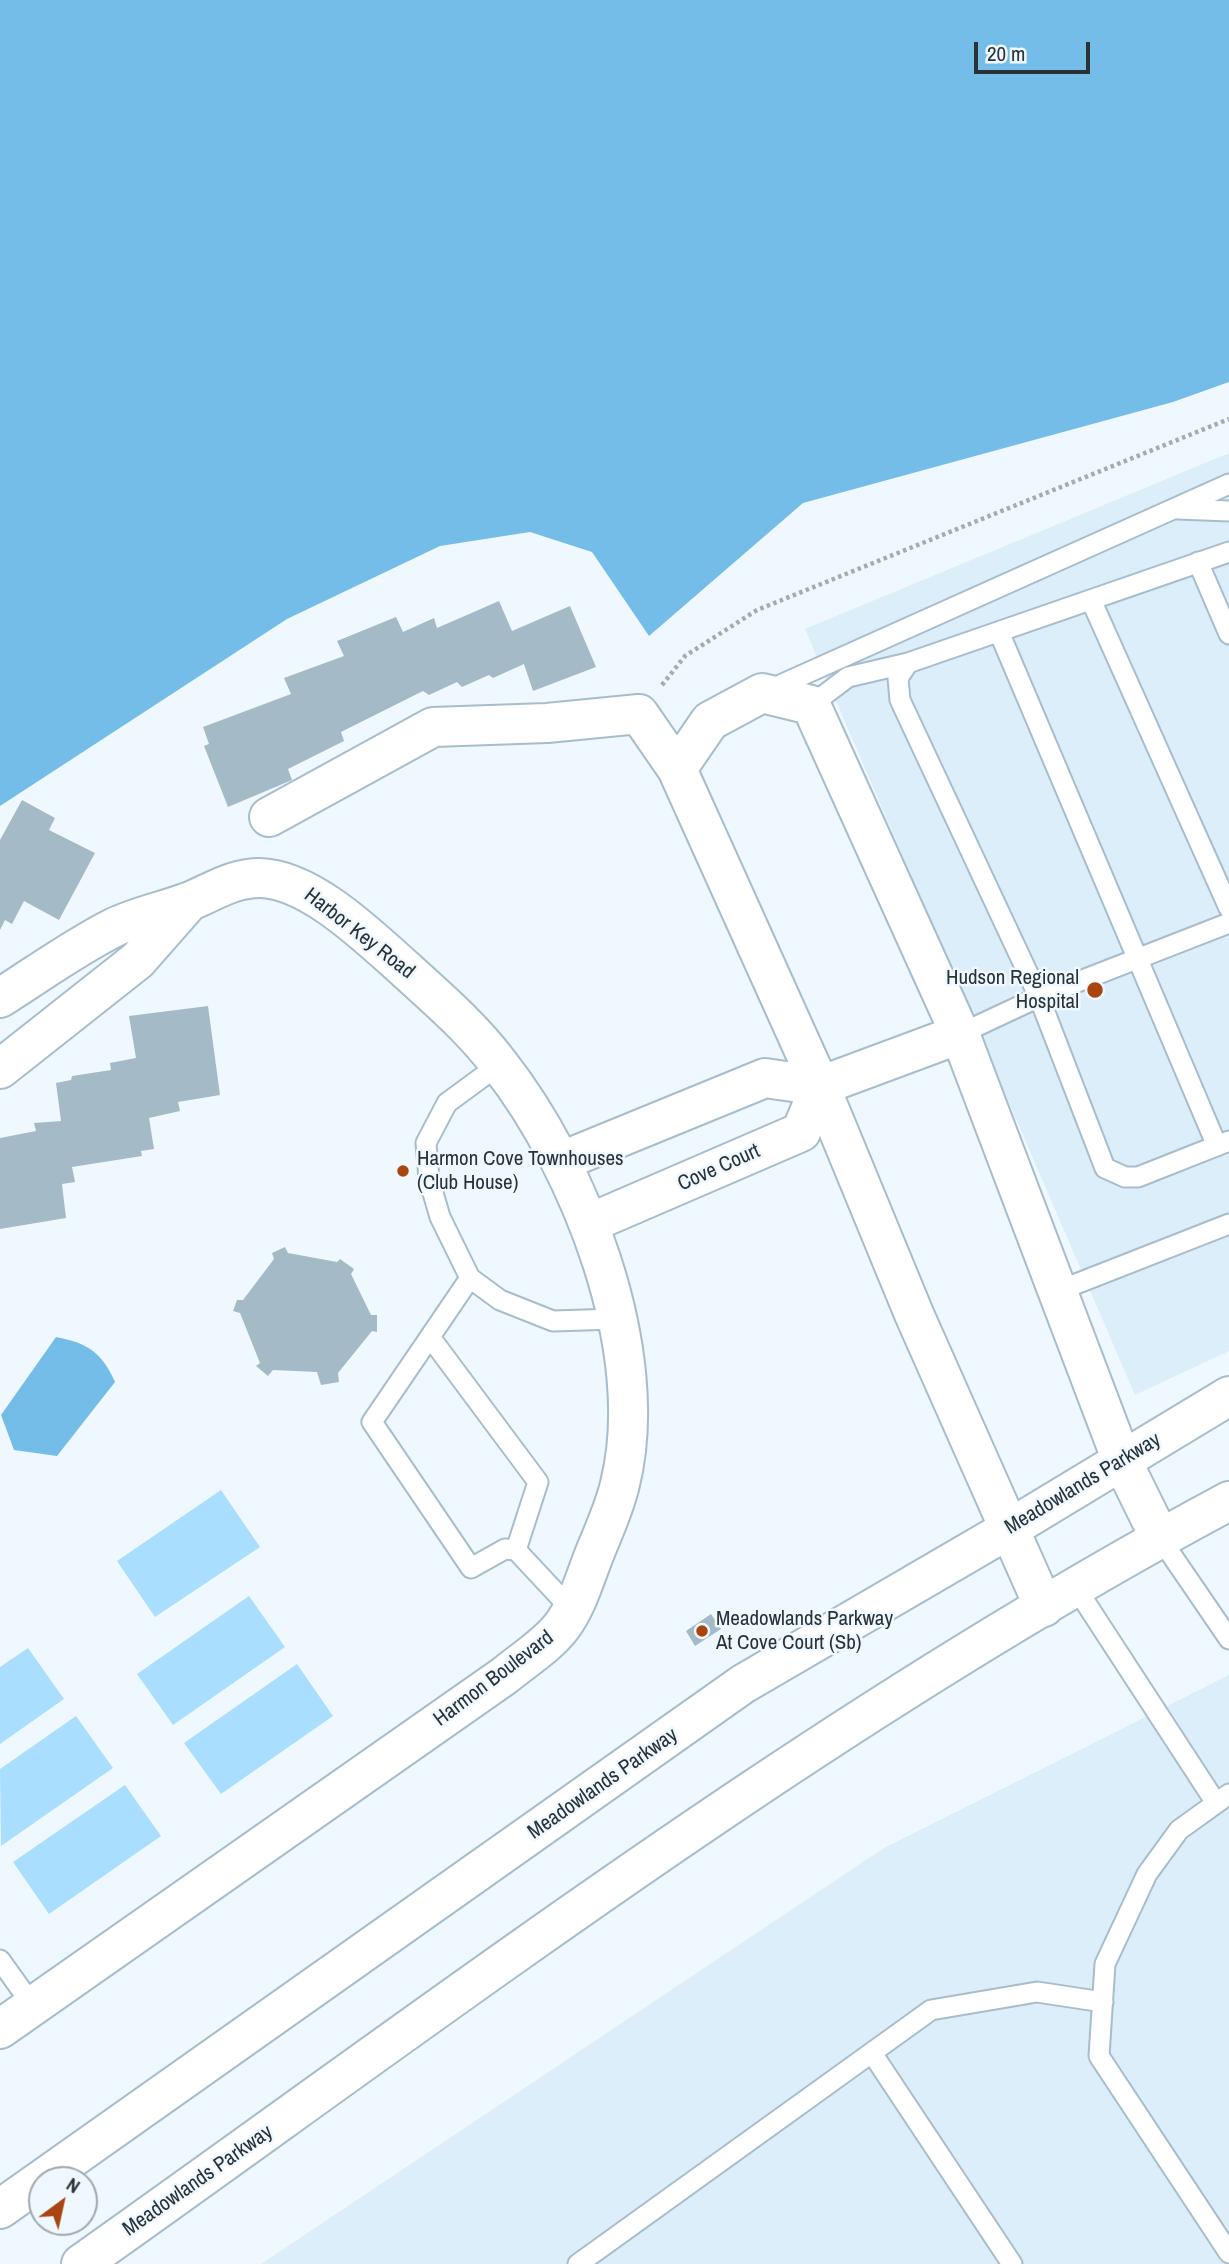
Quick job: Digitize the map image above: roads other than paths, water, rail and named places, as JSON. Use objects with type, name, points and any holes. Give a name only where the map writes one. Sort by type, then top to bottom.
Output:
[{"type":"street","points":[[677,769],[709,721],[762,693],[811,705],[960,1034],[1122,1461],[1160,1538]]},
{"type":"street","points":[[269,817],[433,727],[547,723],[639,714],[677,769],[820,1086],[914,1314],[1009,1529],[1060,1598]]},
{"type":"street","name":"Harbor Key Road","points":[[0,998],[117,926],[189,901],[238,880],[284,881],[301,888],[384,950],[469,1029],[500,1064]]},
{"type":"street","name":"Harbor Key Road","points":[[0,1069],[138,960],[189,901]]},
{"type":"street","points":[[562,1161],[765,1078],[820,1086],[960,1034]]},
{"type":"street","name":"Harmon Boulevard","points":[[0,2029],[504,1676],[562,1627],[606,1527],[621,1482],[626,1443],[626,1367],[590,1223],[562,1161],[500,1064]]},
{"type":"street","name":"Cove Court","points":[[590,1223],[801,1132],[820,1086]]},
{"type":"street","name":"Meadowlands Parkway","points":[[0,2209],[743,1684],[1009,1529],[1229,1396]]},
{"type":"street","name":"Meadowlands Parkway","points":[[81,2264],[662,1851],[835,1734],[1160,1538],[1229,1501]]},
{"type":"lane","points":[[762,693],[1229,484]]},
{"type":"lane","points":[[1174,508],[1229,511]]},
{"type":"lane","points":[[811,705],[848,677],[908,663],[1229,552]]},
{"type":"lane","points":[[1198,562],[1229,634]]},
{"type":"lane","points":[[1091,600],[1229,908]]},
{"type":"lane","points":[[908,663],[898,678],[900,700],[1039,997],[1105,1168],[1125,1177],[1138,1177],[1223,1143],[1136,960],[999,632]]},
{"type":"lane","points":[[960,1034],[1039,997],[1229,923]]},
{"type":"lane","points":[[500,1064],[447,1102],[426,1143],[429,1179],[440,1217],[470,1278],[500,1300],[553,1321],[616,1319]]},
{"type":"lane","points":[[1058,1291],[1229,1224]]},
{"type":"lane","points":[[470,1278],[372,1422],[471,1568],[505,1549],[516,1550],[571,1609]]},
{"type":"lane","points":[[430,1337],[538,1482],[516,1550]]},
{"type":"lane","points":[[1160,1538],[1229,1639]]},
{"type":"lane","points":[[1060,1598],[1222,1799],[1179,1830],[1147,1874],[1105,1964],[1099,2056],[1229,2253]]},
{"type":"lane","points":[[0,1960],[33,2006]]},
{"type":"lane","points":[[578,2264],[931,2010],[1037,1992],[1103,2002]]},
{"type":"lane","points":[[872,2053],[1012,2264]]},
{"type":"place","name":"Hudson Regional Hospital","points":[[1095,990]]},
{"type":"place","name":"Harmon Cove Townhouses (Club House)","points":[[403,1171]]},
{"type":"place","name":"Meadowlands Parkway At Cove Court (Sb)","points":[[702,1631]]}]
